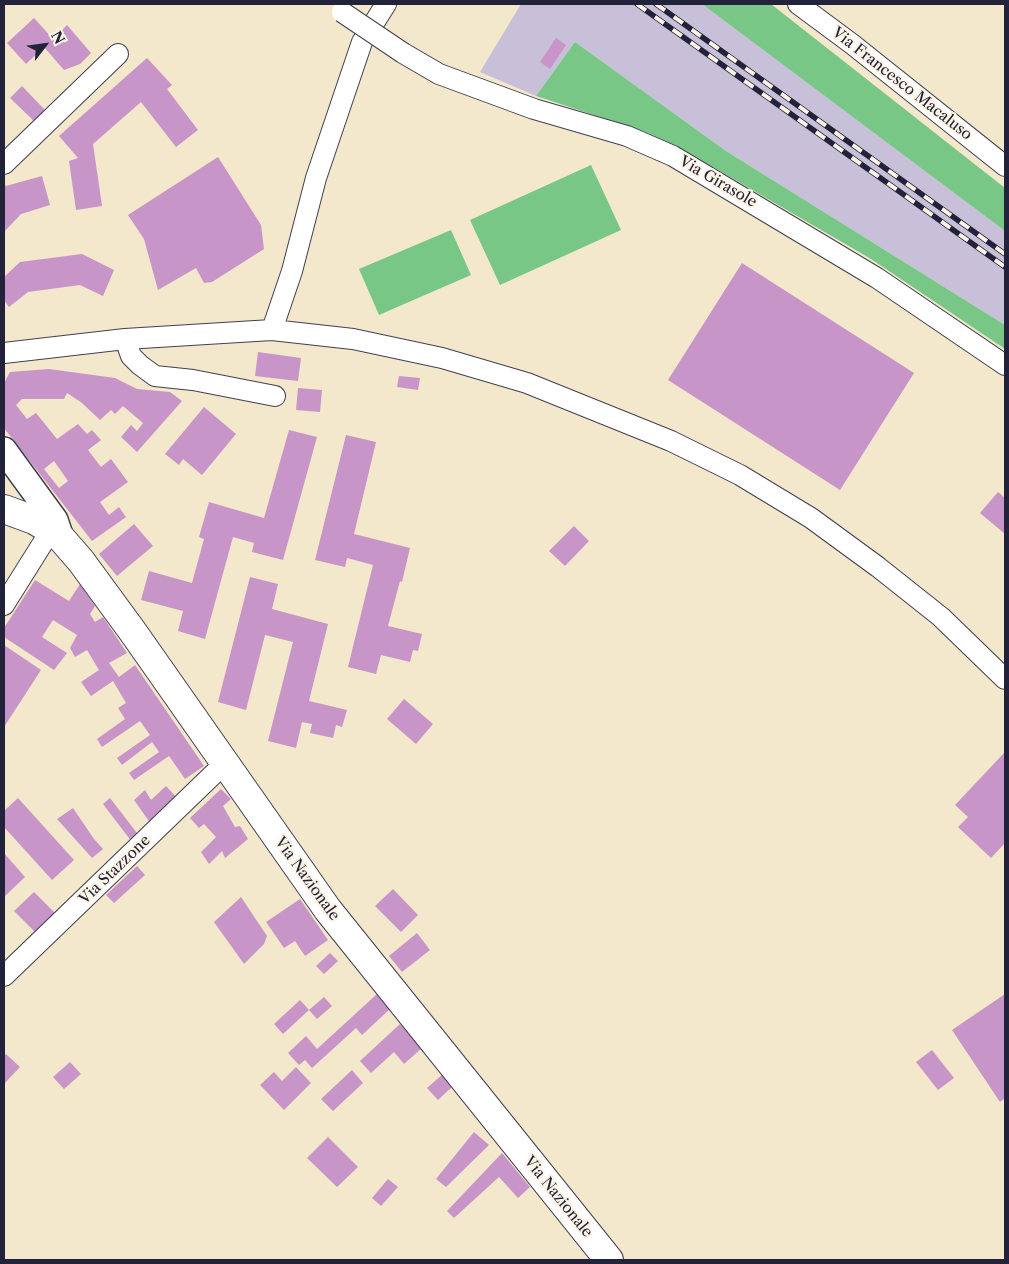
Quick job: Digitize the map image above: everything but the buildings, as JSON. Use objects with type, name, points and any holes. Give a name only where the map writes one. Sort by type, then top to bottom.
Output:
[{"type":"main road","name":"Via Nazionale","points":[[14,512],[56,534],[81,561],[328,910],[609,1260]]},
{"type":"street","points":[[272,330],[292,271],[316,178],[362,42],[386,4]]},
{"type":"street","name":"Via Francesco Macaluso","points":[[798,4],[852,44],[1005,166]]},
{"type":"street","name":"Via Girasole","points":[[336,8],[403,53],[439,74],[534,109],[627,136],[673,156],[877,278],[1005,365]]},
{"type":"street","points":[[4,164],[118,54]]},
{"type":"street","points":[[4,353],[125,339],[272,330],[353,338],[442,358],[527,383],[671,441],[740,475],[811,518],[941,616],[1005,679]]},
{"type":"street","points":[[125,339],[131,356],[155,376],[193,380],[275,396]]},
{"type":"street","points":[[4,450],[55,520],[56,534],[4,605]]},
{"type":"street","points":[[14,512],[29,507],[31,496],[29,486]]},
{"type":"street","name":"Via Stazzone","points":[[4,976],[226,764]]},
{"type":"shaded area","points":[[521,4],[702,4],[1005,231],[1005,325],[726,151],[575,42],[536,96],[480,72]]},
{"type":"green space","points":[[702,4],[771,4],[1005,188],[1005,231]]},
{"type":"green space","points":[[575,42],[726,151],[1005,325],[1005,349],[871,259],[682,149],[643,131],[536,96]]},
{"type":"green space","points":[[591,165],[621,230],[500,285],[470,220]]},
{"type":"green space","points":[[451,230],[471,275],[379,315],[359,269]]},
{"type":"railway","points":[[637,4],[1005,267]]},
{"type":"railway","points":[[656,4],[1005,254]]}]
